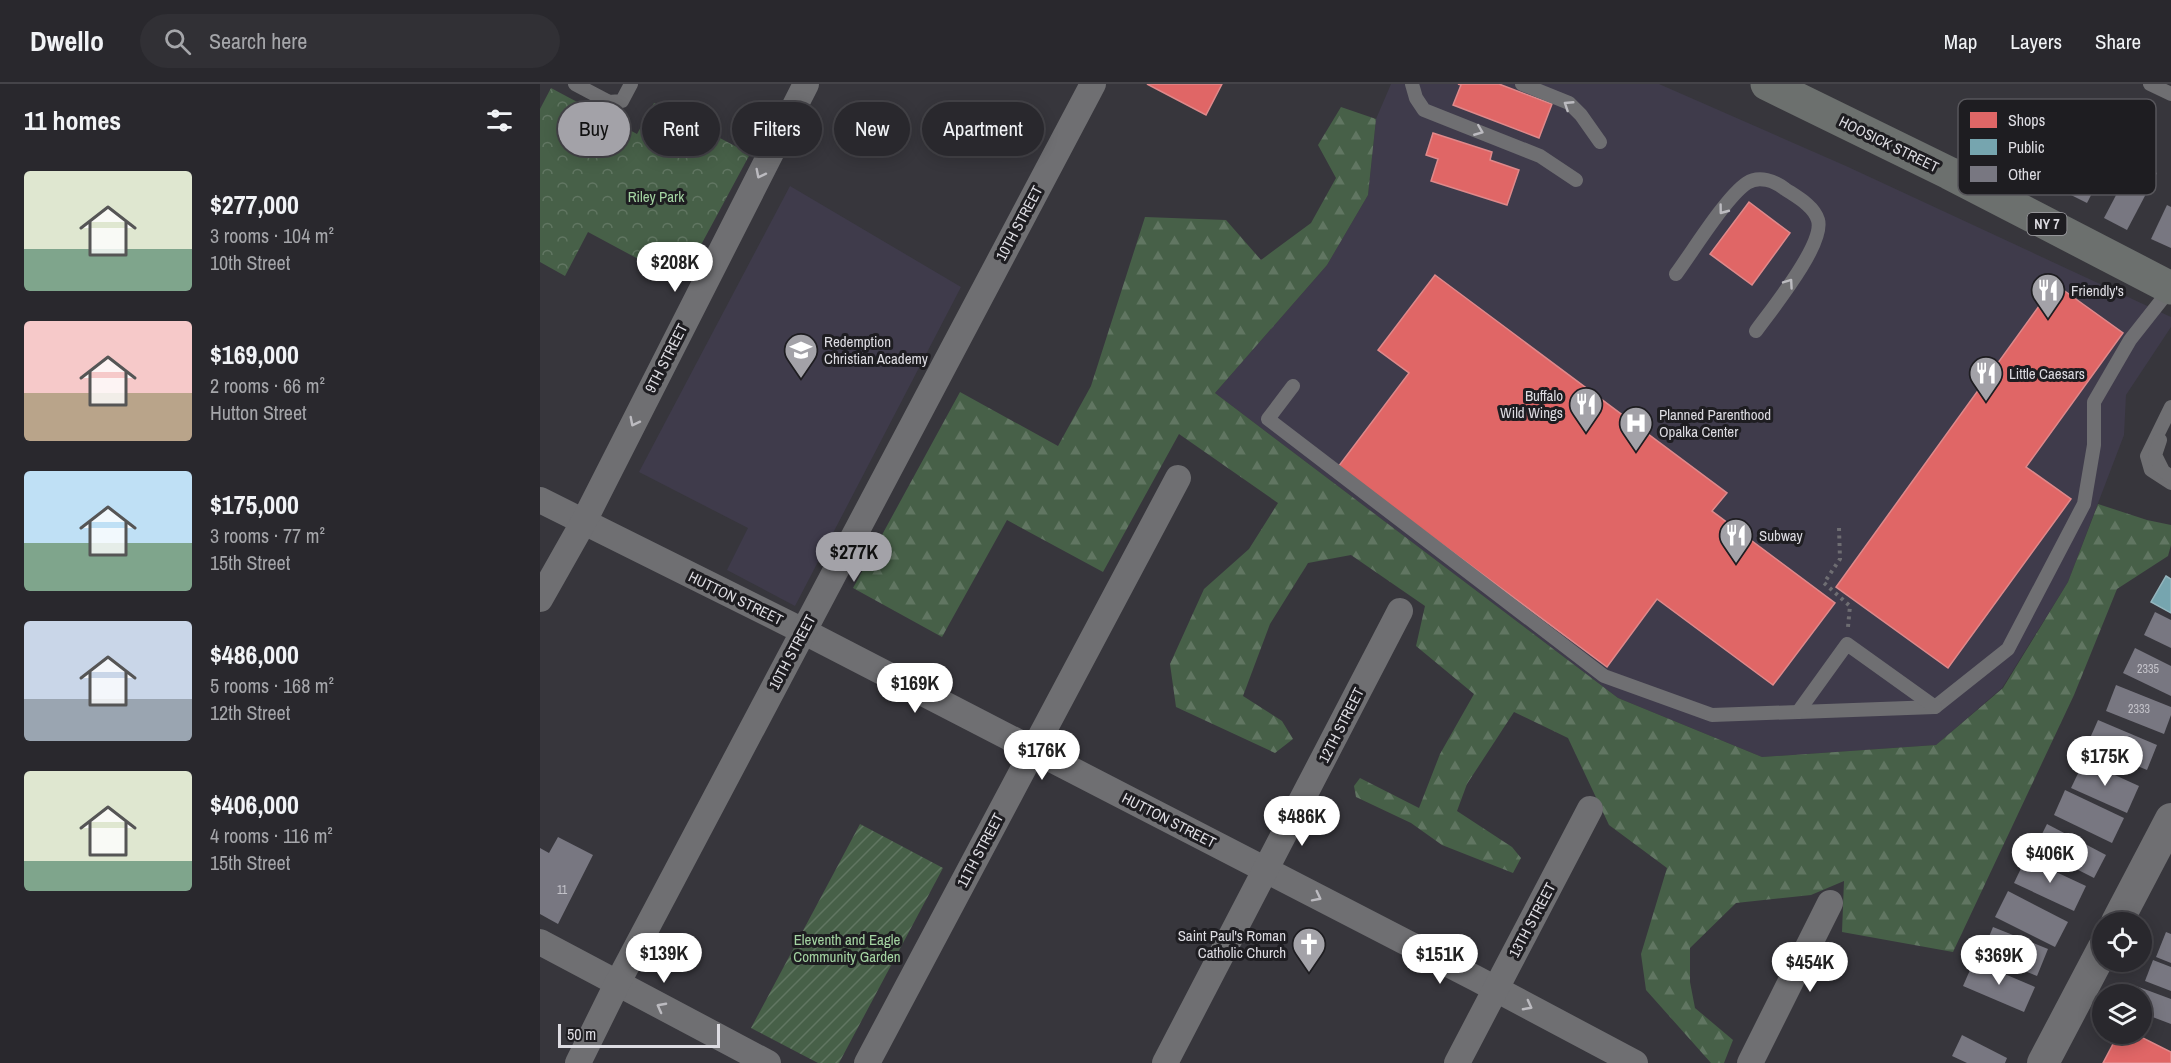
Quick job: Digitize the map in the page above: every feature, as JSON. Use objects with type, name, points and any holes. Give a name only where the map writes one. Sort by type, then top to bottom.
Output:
[{"type":"highway","name":"HOOSICK STREET","points":[[1767,84],[1958,178]]},
{"type":"highway","name":"HOOSICK STREET","points":[[1990,195],[2171,288]]},
{"type":"street","name":"9TH STREET","points":[[540,599],[583,523],[806,84]]},
{"type":"street","name":"10TH STREET","points":[[578,1063],[617,984],[1093,84]]},
{"type":"street","name":"11TH STREET","points":[[867,1063],[1178,478]]},
{"type":"street","name":"HUTTON STREET","points":[[540,500],[803,631],[1635,1063]]},
{"type":"street","name":"12TH STREET","points":[[1165,1063],[1400,610]]},
{"type":"street","name":"13TH STREET","points":[[1457,1063],[1590,808]]},
{"type":"street","points":[[2122,912],[2171,819]]},
{"type":"street","points":[[1750,1063],[1830,903]]},
{"type":"street","points":[[540,942],[768,1063]]},
{"type":"street","points":[[2043,1063],[2092,970]]},
{"type":"lane","points":[[575,84],[609,102],[622,101],[631,84]]},
{"type":"lane","points":[[1412,84],[1416,98],[1424,110],[1540,156],[1576,180]]},
{"type":"lane","points":[[1522,84],[1569,103],[1600,141]]},
{"type":"lane","points":[[2150,84],[2171,94]]},
{"type":"lane","points":[[1676,274],[1734,194],[1748,182],[1758,178],[1780,185],[1807,204],[1818,220],[1817,238],[1809,254],[1756,331]]},
{"type":"lane","points":[[1293,386],[1268,419],[1604,676],[1712,715],[1935,707],[2008,649],[2084,504],[2094,445],[2094,402],[2130,340],[2171,288]]},
{"type":"lane","points":[[2170,414],[2155,455],[2163,471],[2171,477]]},
{"type":"lane","points":[[2170,414],[2146,456],[2151,470],[2171,483]]},
{"type":"lane","points":[[1798,712],[1847,644],[1935,707]]},
{"type":"path","points":[[1839,528],[1840,559],[1824,583],[1850,606],[1847,644]]},
{"type":"shaded area","points":[[1391,84],[1659,84],[1846,166],[2171,317],[2171,327],[2126,395],[2124,435],[2068,582],[2002,688],[1936,745],[1762,757],[1618,698],[1215,393],[1327,265],[1368,195],[1376,119]]},
{"type":"shaded area","name":"Redemption Christian Academy","points":[[790,186],[961,287],[795,606],[727,570],[748,528],[639,472]]},
{"type":"green space","name":"Riley Park","points":[[551,88],[577,102],[558,102],[558,156],[630,156],[630,130],[637,134],[642,125],[642,156],[720,156],[720,138],[732,144],[732,156],[749,156],[681,282],[588,232],[565,276],[540,262],[540,109]]},
{"type":"green space","points":[[1341,107],[1376,119],[1368,195],[1327,265],[1215,393],[1618,698],[1762,757],[1936,745],[2003,688],[2068,582],[2098,504],[2147,520],[2171,525],[2171,545],[2168,556],[2117,589],[2074,695],[1953,952],[1842,932],[1844,881],[1811,895],[1736,903],[1690,948],[1690,982],[1695,1008],[1733,1040],[1724,1063],[1711,1063],[1646,990],[1641,954],[1667,868],[1609,825],[1568,738],[1514,712],[1467,784],[1457,811],[1512,847],[1521,858],[1513,873],[1442,845],[1411,823],[1356,797],[1354,786],[1360,778],[1419,808],[1440,754],[1474,694],[1416,646],[1425,606],[1351,555],[1308,563],[1270,624],[1243,696],[1282,721],[1293,739],[1275,753],[1176,707],[1170,664],[1204,589],[1249,549],[1278,503],[1179,434],[1103,572],[1007,520],[942,637],[853,588],[960,392],[1058,446],[1091,386],[1145,217],[1226,220],[1261,260],[1311,223],[1336,178],[1318,145]]},
{"type":"green space","name":"Eleventh and Eagle Community Garden","points":[[860,824],[943,868],[839,1063],[818,1063],[751,1028]]},
{"type":"building: Shops","points":[[1147,84],[1222,84],[1206,115]]},
{"type":"building: Shops","points":[[1458,84],[1499,84],[1552,104],[1539,138],[1453,105],[1461,85]]},
{"type":"building: Shops","points":[[1433,133],[1492,152],[1490,160],[1519,170],[1507,205],[1431,181],[1438,159],[1426,155]]},
{"type":"building: Shops","points":[[1749,202],[1790,233],[1752,285],[1710,254]]},
{"type":"building: Shops","points":[[1435,275],[1727,493],[1712,511],[1835,603],[1773,685],[1657,599],[1607,667],[1338,467],[1409,373],[1378,350]]},
{"type":"building: Shops","points":[[2055,284],[2123,333],[2026,467],[2071,499],[1948,668],[1836,587]]},
{"type":"building: Shops","points":[[2152,1042],[2171,1052],[2171,1063],[2103,1063],[2113,1044]]},
{"type":"building: Public","points":[[2166,576],[2171,579],[2171,613],[2151,602]]},
{"type":"building: Other","points":[[2071,195],[2091,195],[2087,203]]},
{"type":"building: Other","points":[[2116,195],[2145,195],[2127,230],[2104,218]]},
{"type":"building: Other","points":[[2167,205],[2171,207],[2171,248],[2151,239]]},
{"type":"building: Other","points":[[2155,612],[2171,620],[2171,648],[2144,635]]},
{"type":"building: Other","points":[[2135,648],[2171,666],[2171,696],[2123,673]]},
{"type":"building: Other","points":[[2116,685],[2171,707],[2171,715],[2164,734],[2106,711]]},
{"type":"building: Other","points":[[2098,720],[2157,745],[2147,770],[2087,745]]},
{"type":"building: Other","points":[[2084,761],[2139,786],[2127,813],[2071,788]]},
{"type":"building: Other","points":[[2065,790],[2124,818],[2112,843],[2054,815]]},
{"type":"building: Other","points":[[2047,824],[2106,855],[2094,878],[2035,848]]},
{"type":"building: Other","points":[[558,837],[593,855],[558,924],[540,914],[540,848],[549,853]]},
{"type":"building: Other","points":[[2026,858],[2086,886],[2074,911],[2014,883]]},
{"type":"building: Other","points":[[2008,891],[2068,922],[2055,947],[1995,917]]},
{"type":"building: Other","points":[[1993,927],[2048,949],[2037,976],[1982,954]]},
{"type":"building: Other","points":[[2166,932],[2171,934],[2171,963],[2156,957]]},
{"type":"building: Other","points":[[2153,960],[2171,967],[2171,991],[2145,981],[2148,972],[2152,972]]},
{"type":"building: Other","points":[[1974,961],[2035,987],[2024,1012],[1963,986]]},
{"type":"building: Other","points":[[2152,992],[2171,999],[2171,1024],[2152,1017]]},
{"type":"building: Other","points":[[1962,1035],[2007,1058],[2005,1063],[1967,1063],[1952,1056]]},
{"type":"place","name":"Friendly's","points":[[2048,319]]},
{"type":"place","name":"Redemption Christian Academy","points":[[801,379]]},
{"type":"place","name":"Little Caesars","points":[[1986,402]]},
{"type":"place","name":"Buffalo Wild Wings","points":[[1586,433]]},
{"type":"place","name":"Planned Parenthood Opalka Center","points":[[1636,452]]},
{"type":"place","name":"Subway","points":[[1736,564]]},
{"type":"place","name":"Saint Paul's Roman Catholic Church","points":[[1309,973]]}]
